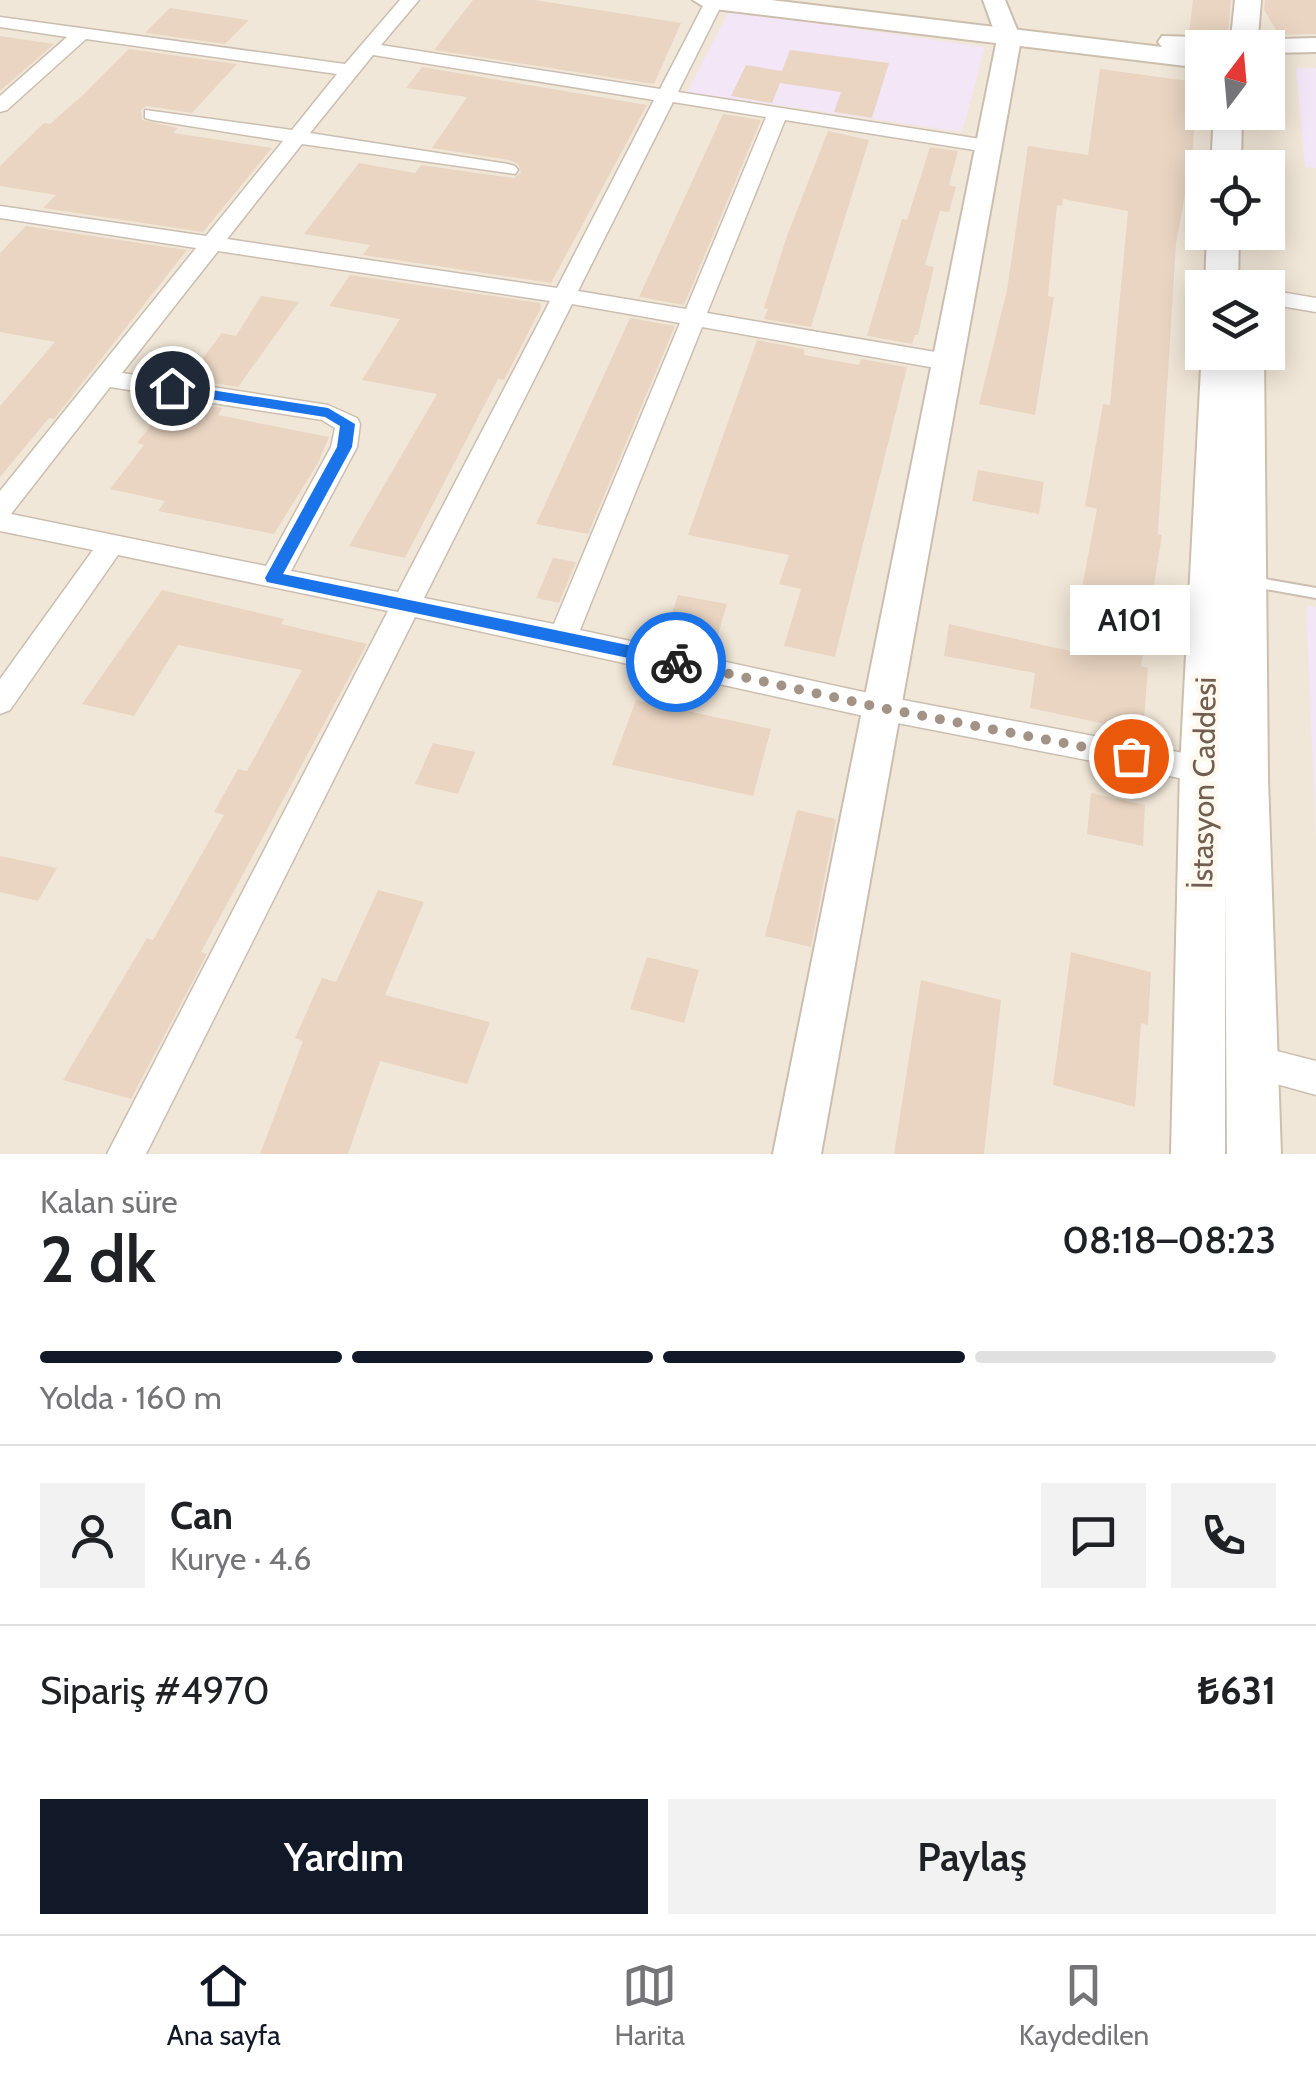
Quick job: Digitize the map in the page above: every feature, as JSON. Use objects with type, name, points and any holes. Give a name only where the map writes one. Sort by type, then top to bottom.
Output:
[{"type":"main road","points":[[706,0],[1003,21],[1185,57]]},
{"type":"main road","points":[[822,0],[1185,41]]},
{"type":"main road","points":[[1245,30],[1248,0]]},
{"type":"main road","name":"İstasyon Caddesi","points":[[1198,1154],[1202,770],[1217,370]]},
{"type":"main road","points":[[1246,370],[1246,778],[1254,1154]]},
{"type":"street","points":[[0,509],[410,0]]},
{"type":"street","points":[[126,1154],[714,1]]},
{"type":"street","points":[[797,1154],[987,146],[1003,21]]},
{"type":"street","points":[[0,22],[350,70]]},
{"type":"street","points":[[0,106],[82,33]]},
{"type":"street","points":[[1285,46],[1316,45]]},
{"type":"street","points":[[370,49],[776,116],[987,146]]},
{"type":"street","points":[[1285,61],[1316,60]]},
{"type":"street","points":[[152,114],[508,170]]},
{"type":"street","points":[[563,636],[776,116]]},
{"type":"street","points":[[0,212],[566,296],[947,362]]},
{"type":"street","points":[[1285,300],[1316,305]]},
{"type":"street","points":[[104,378],[328,412],[348,424],[344,447],[273,578]]},
{"type":"street","points":[[0,521],[563,636],[882,708],[1246,778]]},
{"type":"street","points":[[0,702],[112,543]]},
{"type":"street","points":[[1253,1062],[1316,1078]]},
{"type":"lane","points":[[1246,580],[1316,593]]},
{"type":"shaded area","points":[[0,0],[1316,0],[1316,1154],[0,1154]]},
{"type":"shaded area","points":[[729,11],[985,47],[962,132],[687,92]]},
{"type":"shaded area","points":[[1296,68],[1316,68],[1316,168],[1305,167]]},
{"type":"shaded area","points":[[1306,605],[1316,607],[1316,839]]},
{"type":"building","points":[[473,0],[535,0],[681,23],[654,84],[434,50]]},
{"type":"building","points":[[1193,0],[1231,0],[1228,30],[1189,30]]},
{"type":"building","points":[[1265,0],[1316,0],[1316,34],[1285,35],[1285,30],[1276,30],[1264,10]]},
{"type":"building","points":[[170,8],[249,20],[225,44],[145,33]]},
{"type":"building","points":[[0,36],[54,44],[0,91]]},
{"type":"building","points":[[129,49],[237,64],[192,113],[146,106],[141,110],[142,120],[178,128],[173,133],[272,148],[203,232],[43,208],[56,195],[0,186],[0,166],[44,123],[50,124],[84,94]]},
{"type":"building","points":[[790,50],[889,63],[872,118],[834,112],[841,92],[780,83],[772,103],[731,96],[746,65],[782,71]]},
{"type":"building","points":[[422,67],[647,105],[551,283],[363,255],[370,245],[304,234],[359,163],[415,173],[421,165],[514,178],[521,172],[518,164],[509,160],[432,148],[467,97],[406,88]]},
{"type":"building","points":[[1100,69],[1185,81],[1185,130],[1194,130],[1193,150],[1185,150],[1185,194],[1176,244],[1158,534],[1162,535],[1141,666],[1148,668],[1143,732],[1030,708],[1035,673],[944,656],[949,624],[1070,651],[1097,509],[1085,506],[1103,404],[1110,405],[1128,211],[1063,199],[1062,206],[1057,205],[1048,296],[1054,297],[1035,415],[979,404],[1007,290],[1028,146],[1088,155]]},
{"type":"building","points":[[723,114],[761,120],[684,305],[639,297]]},
{"type":"building","points":[[828,131],[869,140],[811,327],[764,319],[787,236]]},
{"type":"building","points":[[930,147],[958,151],[949,185],[956,187],[949,212],[940,211],[925,265],[934,267],[918,335],[912,344],[867,336],[902,219],[907,220]]},
{"type":"building","points":[[26,226],[187,250],[54,419],[49,418],[0,477],[0,406],[55,342],[0,332],[0,253]]},
{"type":"building","points":[[350,275],[540,303],[541,308],[504,380],[498,379],[405,558],[349,546],[437,394],[362,380],[400,319],[329,306]]},
{"type":"building","points":[[261,296],[299,302],[238,387],[187,379],[222,333],[236,336]]},
{"type":"building","points":[[630,318],[675,326],[588,534],[536,524]]},
{"type":"building","points":[[757,340],[804,349],[804,355],[859,365],[861,359],[907,367],[835,657],[784,646],[801,589],[779,584],[789,555],[688,535]]},
{"type":"building","points":[[171,400],[222,408],[218,415],[329,437],[318,463],[274,534],[158,511],[165,501],[110,489],[144,445],[137,443]]},
{"type":"building","points":[[978,470],[1044,482],[1039,514],[972,501]]},
{"type":"building","points":[[553,558],[576,562],[559,603],[536,598]]},
{"type":"building","points":[[162,590],[284,619],[281,624],[367,644],[201,952],[207,954],[131,1099],[63,1080],[147,938],[153,940],[224,815],[214,812],[238,769],[247,771],[302,670],[178,645],[134,716],[82,704]]},
{"type":"building","points":[[678,595],[727,604],[718,635],[668,625]]},
{"type":"building","points":[[636,700],[771,729],[753,796],[612,765]]},
{"type":"building","points":[[433,743],[475,752],[458,794],[415,784]]},
{"type":"building","points":[[1091,793],[1145,805],[1143,846],[1087,834]]},
{"type":"building","points":[[797,810],[836,819],[811,947],[765,936]]},
{"type":"building","points":[[0,856],[57,868],[38,901],[0,892]]},
{"type":"building","points":[[378,890],[424,902],[385,995],[490,1022],[467,1084],[380,1061],[348,1154],[260,1154],[303,1041],[295,1038],[322,978],[336,982]]},
{"type":"building","points":[[1071,952],[1151,972],[1148,1025],[1141,1023],[1135,1107],[1053,1085]]},
{"type":"building","points":[[647,957],[699,970],[684,1023],[630,1009]]},
{"type":"building","points":[[921,980],[1001,1000],[984,1154],[894,1154]]},
{"type":"way so far","points":[[676,662],[882,708],[1131,756]]},
{"type":"place","name":"A101","points":[[1131,756]]},
{"type":"route","points":[[172,388],[328,412],[348,424],[344,447],[273,578],[676,662]]}]
